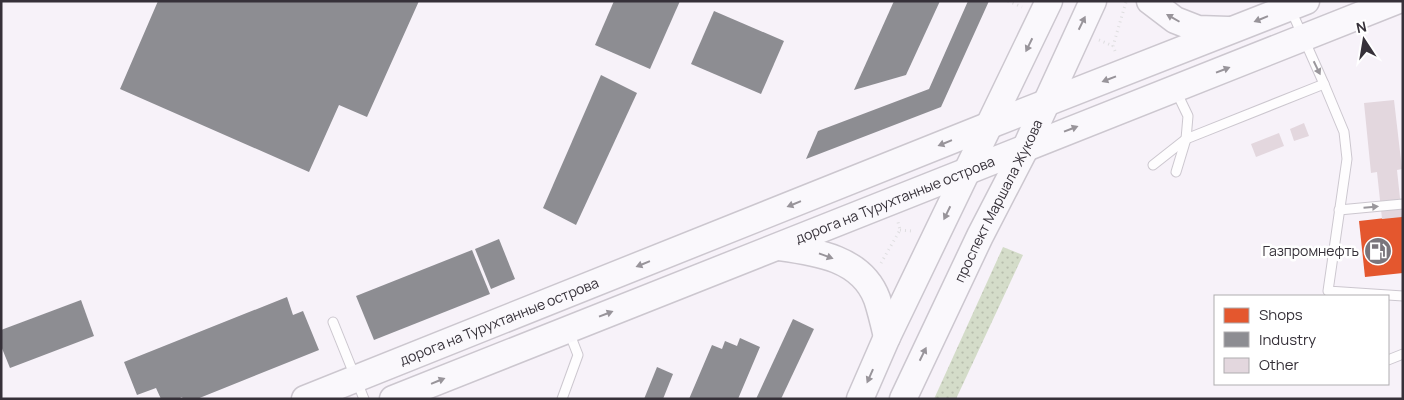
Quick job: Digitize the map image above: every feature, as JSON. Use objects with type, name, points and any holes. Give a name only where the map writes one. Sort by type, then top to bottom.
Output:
[{"type":"street","points":[[860,399],[887,337],[1050,1]]},
{"type":"street","name":"проспект Маршала Жукова","points":[[903,399],[980,236],[1026,147],[1093,1]]},
{"type":"street","points":[[1150,1],[1175,20],[1198,29],[1234,30]]},
{"type":"street","name":"дорога на Турухтанные острова","points":[[393,399],[1396,1]]},
{"type":"street","name":"дорога на Турухтанные острова","points":[[305,399],[360,389],[990,125],[1298,4]]},
{"type":"street","points":[[778,247],[823,254],[849,265],[868,283],[877,298],[887,337]]},
{"type":"lane","points":[[1298,4],[1302,38],[1344,132],[1347,160],[1328,294],[1366,295]]},
{"type":"lane","points":[[1153,165],[1186,139],[1324,84]]},
{"type":"lane","points":[[1175,88],[1188,116],[1186,139],[1176,172]]},
{"type":"lane","points":[[1339,210],[1403,204]]},
{"type":"lane","points":[[1389,296],[1403,296]]},
{"type":"lane","points":[[333,322],[360,389]]},
{"type":"lane","points":[[562,399],[578,355],[568,329]]},
{"type":"lane","points":[[1389,360],[1403,354]]},
{"type":"path","points":[[1008,1],[1024,8]]},
{"type":"path","points":[[1094,38],[1113,46],[1126,1]]},
{"type":"path","points":[[876,270],[900,230]]},
{"type":"green space","points":[[1003,247],[1023,255],[956,399],[934,399]]},
{"type":"building: Shops","points":[[1403,216],[1403,273],[1365,277],[1359,221]]},
{"type":"building: Industry","points":[[158,1],[419,1],[367,117],[339,105],[309,172],[120,89]]},
{"type":"building: Industry","points":[[614,1],[680,1],[650,69],[595,45]]},
{"type":"building: Industry","points":[[894,1],[940,1],[906,75],[854,90]]},
{"type":"building: Industry","points":[[968,1],[989,1],[941,107],[806,159],[818,131],[929,89]]},
{"type":"building: Industry","points":[[714,11],[784,41],[761,94],[691,64]]},
{"type":"building: Industry","points":[[601,75],[637,93],[576,225],[543,208]]},
{"type":"building: Industry","points":[[499,239],[515,279],[491,289],[475,249]]},
{"type":"building: Industry","points":[[472,250],[490,294],[374,340],[356,296]]},
{"type":"building: Industry","points":[[287,297],[293,315],[303,311],[319,350],[197,399],[183,399],[182,397],[178,399],[161,399],[156,388],[137,395],[124,362]]},
{"type":"building: Industry","points":[[81,300],[94,336],[10,368],[1,346],[1,330]]},
{"type":"building: Industry","points":[[793,319],[814,329],[781,399],[756,399]]},
{"type":"building: Industry","points":[[740,338],[760,347],[738,399],[689,399],[712,345],[722,349],[725,341],[737,346]]},
{"type":"building: Industry","points":[[657,367],[673,374],[663,399],[644,399]]},
{"type":"building: Other","points":[[1394,100],[1402,169],[1397,170],[1402,217],[1382,219],[1377,172],[1371,173],[1364,103]]},
{"type":"building: Other","points":[[1304,123],[1309,136],[1294,141],[1290,129]]},
{"type":"building: Other","points":[[1279,133],[1284,146],[1256,157],[1251,144]]},
{"type":"place","name":"Газпромнефть","points":[[1378,251]]}]
